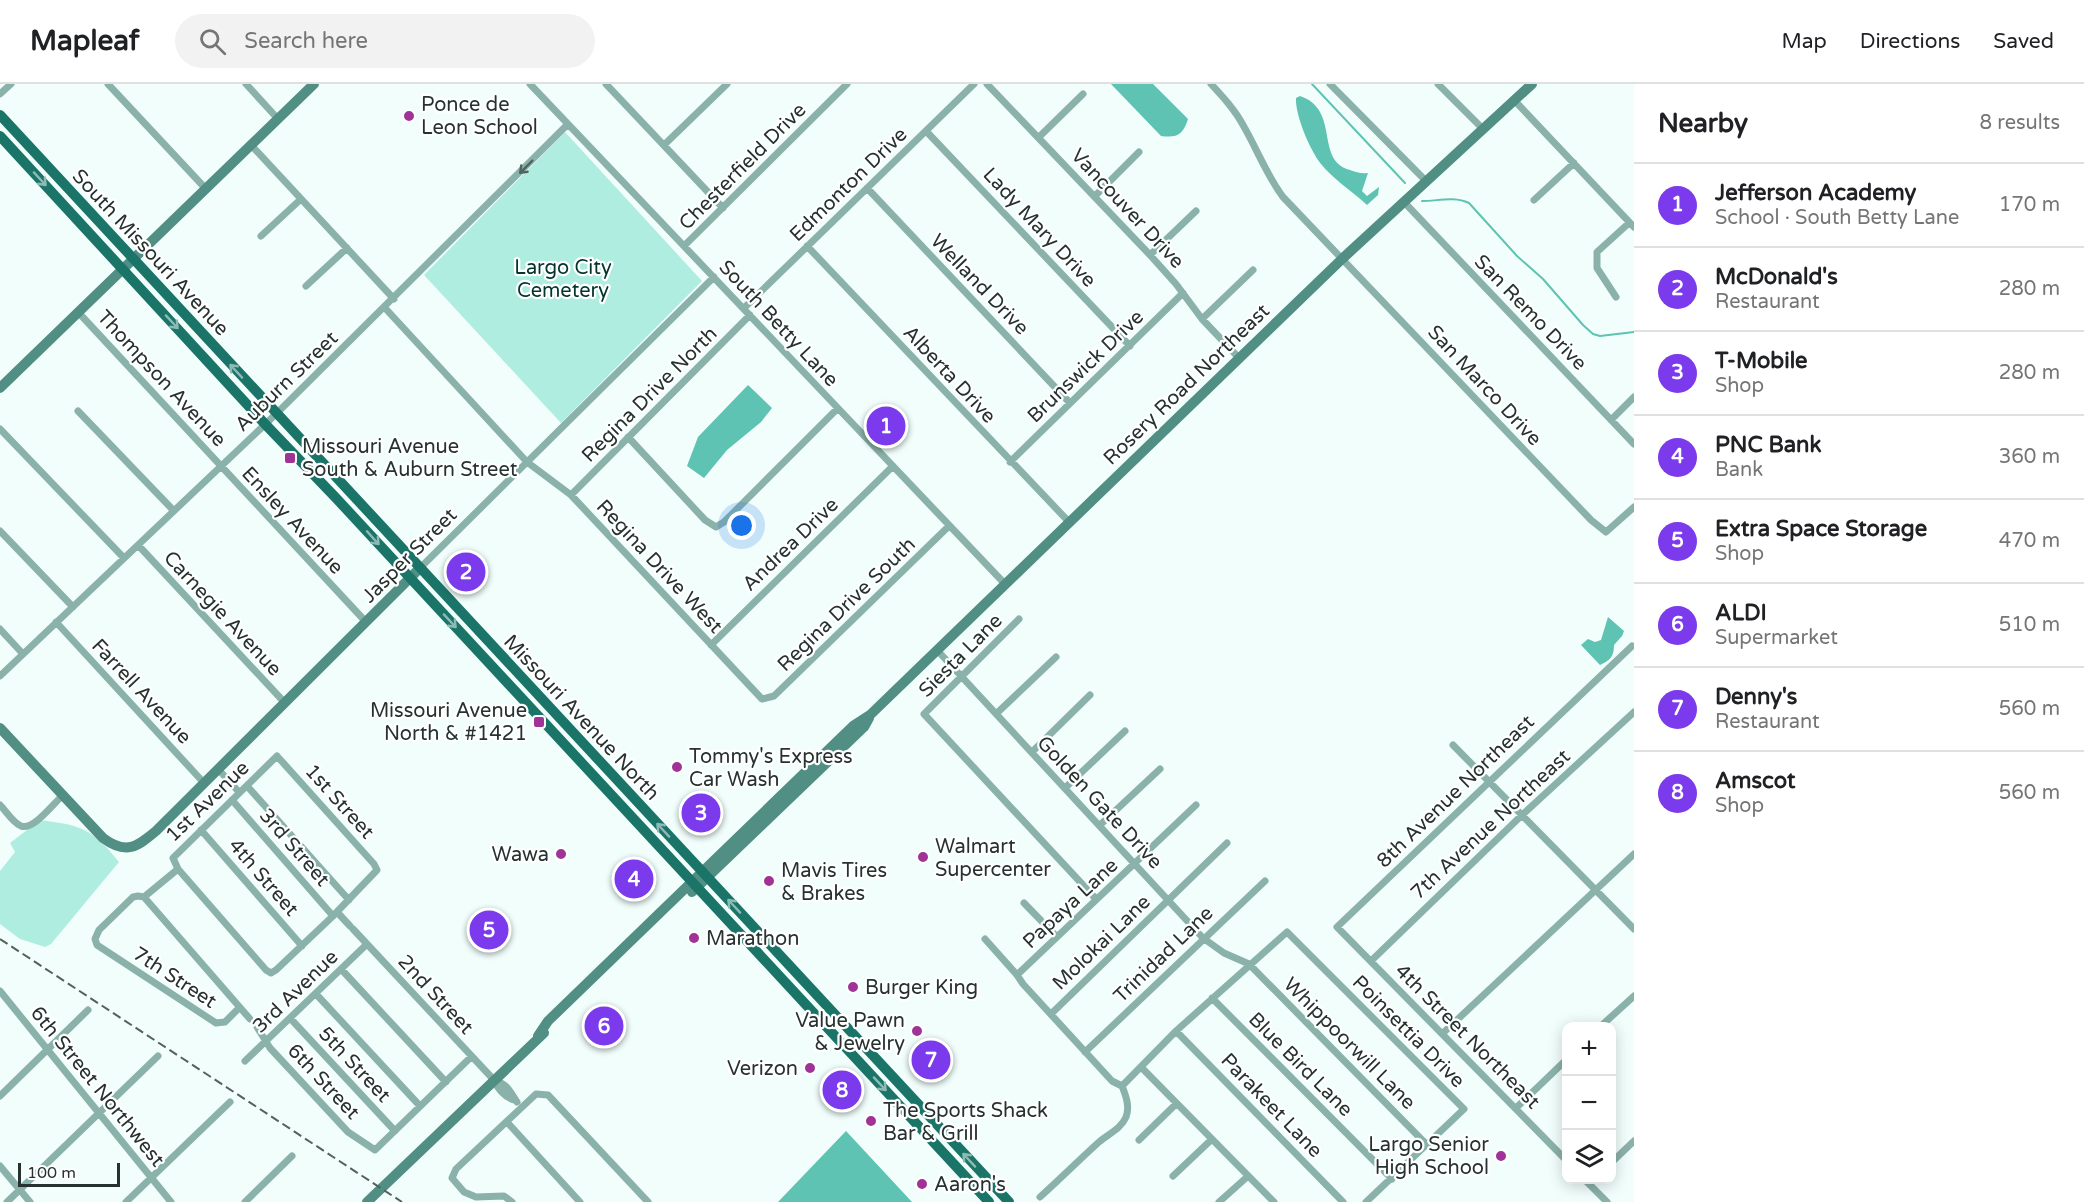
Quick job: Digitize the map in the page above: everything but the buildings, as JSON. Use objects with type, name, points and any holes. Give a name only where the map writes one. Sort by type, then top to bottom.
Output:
[{"type":"main road","name":"South Missouri Avenue","points":[[0,115],[276,414]]},
{"type":"main road","name":"South Missouri Avenue","points":[[0,136],[265,424]]},
{"type":"main road","name":"Missouri Avenue North","points":[[276,414],[1009,1202]]},
{"type":"main road","name":"Missouri Avenue North","points":[[265,424],[989,1202]]},
{"type":"main road","points":[[505,681],[528,696],[553,722],[567,726]]},
{"type":"main road","points":[[552,731],[565,735],[603,773],[619,783]]},
{"type":"main road","points":[[793,991],[802,992],[846,1037],[851,1039],[856,1037]]},
{"type":"main road","points":[[853,1055],[873,1056]]},
{"type":"street","points":[[0,94],[11,84]]},
{"type":"street","points":[[108,84],[206,189]]},
{"type":"street","points":[[246,84],[278,119]]},
{"type":"street","points":[[0,388],[314,84]]},
{"type":"street","name":"South Betty Lane","points":[[530,84],[1005,584]]},
{"type":"street","points":[[607,84],[723,208]]},
{"type":"street","points":[[664,145],[727,84]]},
{"type":"street","name":"Chesterfield Drive","points":[[684,246],[847,84]]},
{"type":"street","name":"Edmonton Drive","points":[[744,308],[974,84]]},
{"type":"street","name":"Vancouver Drive","points":[[987,84],[1150,255],[1202,319],[1239,358]]},
{"type":"street","name":"San Marco Drive","points":[[1211,84],[1233,108],[1244,125],[1266,171],[1278,190],[1545,472],[1606,532],[1634,507]]},
{"type":"street","points":[[1330,84],[1425,181]]},
{"type":"street","points":[[1438,84],[1483,129]]},
{"type":"street","name":"Rosery Road Northeast","points":[[695,885],[853,726],[870,715],[1342,259],[1532,84]]},
{"type":"street","points":[[1039,137],[1083,94]]},
{"type":"street","points":[[1514,100],[1632,225],[1597,252],[1597,268],[1616,297]]},
{"type":"street","name":"Auburn Street","points":[[0,676],[276,414],[567,125]]},
{"type":"street","name":"Lady Mary Drive","points":[[926,131],[1130,346]]},
{"type":"street","points":[[251,145],[394,299]]},
{"type":"street","points":[[1095,196],[1139,152]]},
{"type":"street","points":[[1534,200],[1574,163]]},
{"type":"street","name":"Welland Drive","points":[[867,188],[1070,403]]},
{"type":"street","points":[[261,236],[301,199]]},
{"type":"street","name":"San Remo Drive","points":[[1404,202],[1634,444]]},
{"type":"street","points":[[1150,255],[1196,211]]},
{"type":"street","name":"Alberta Drive","points":[[807,246],[1069,522]]},
{"type":"street","points":[[306,285],[347,248]]},
{"type":"street","points":[[1202,319],[1253,270]]},
{"type":"street","name":"Jasper Street","points":[[63,795],[113,846],[123,849],[143,841],[714,277]]},
{"type":"street","name":"Brunswick Drive","points":[[1010,462],[1183,293]]},
{"type":"street","name":"Regina Drive West","points":[[385,308],[527,462],[571,495],[762,699]]},
{"type":"street","name":"Thompson Avenue","points":[[78,312],[221,467]]},
{"type":"street","name":"Regina Drive North","points":[[571,495],[750,315]]},
{"type":"street","points":[[1611,420],[1634,397]]},
{"type":"street","points":[[628,437],[705,520],[716,527],[724,522],[837,409]]},
{"type":"street","points":[[78,411],[174,512]]},
{"type":"street","points":[[0,429],[124,558]]},
{"type":"street","name":"Andrea Drive","points":[[711,645],[893,466]]},
{"type":"street","name":"Ensley Avenue","points":[[221,467],[366,622]]},
{"type":"street","name":"Regina Drive South","points":[[762,699],[774,696],[949,526]]},
{"type":"street","points":[[0,531],[73,607]]},
{"type":"street","name":"Carnegie Avenue","points":[[138,545],[285,703]]},
{"type":"street","name":"Siesta Lane","points":[[1019,619],[924,714],[1096,899]]},
{"type":"street","name":"Farrell Avenue","points":[[56,622],[204,783]]},
{"type":"street","points":[[0,629],[23,654]]},
{"type":"street","name":"8th Avenue Northeast","points":[[1371,961],[1337,927],[1632,646]]},
{"type":"street","name":"Golden Gate Drive","points":[[937,650],[1066,787],[1203,938],[1224,953],[1249,964]]},
{"type":"street","points":[[997,713],[1056,657]]},
{"type":"street","points":[[1032,752],[1090,695]]},
{"type":"street","name":"7th Avenue Northeast","points":[[1371,961],[1521,816],[1634,712]]},
{"type":"street","points":[[1066,787],[1125,731]]},
{"type":"street","points":[[0,805],[18,825],[23,827],[37,821],[63,795],[2,734]]},
{"type":"street","points":[[1453,745],[1634,929]]},
{"type":"street","name":"1st Avenue","points":[[95,939],[99,930],[133,897],[144,897],[178,869],[173,858],[277,756]]},
{"type":"street","name":"1st Street","points":[[277,756],[374,864],[377,870],[349,900]]},
{"type":"street","points":[[218,769],[239,792]]},
{"type":"street","points":[[1100,825],[1160,769]]},
{"type":"street","points":[[178,869],[271,973],[349,900],[247,786]]},
{"type":"street","name":"3rd Street","points":[[232,800],[335,914]]},
{"type":"street","name":"Papaya Lane","points":[[1017,975],[1196,805]]},
{"type":"street","name":"4th Street","points":[[201,830],[302,946]]},
{"type":"street","name":"Molokai Lane","points":[[1051,1014],[1227,843]]},
{"type":"street","points":[[1443,1033],[1634,854]]},
{"type":"street","name":"Trinidad Lane","points":[[1085,1052],[1265,881]]},
{"type":"street","points":[[368,1202],[538,1036],[548,1021],[629,943],[695,885]]},
{"type":"street","points":[[538,1036],[553,1026],[602,979],[695,885]]},
{"type":"street","points":[[144,897],[249,1019]]},
{"type":"street","points":[[1024,903],[1057,937]]},
{"type":"street","name":"2nd Street","points":[[335,914],[352,928],[471,1057],[494,1080],[501,1082],[513,1094],[514,1100],[522,1107]]},
{"type":"street","name":"Poinsettia Drive","points":[[1249,964],[1287,932],[1464,1109],[1428,1146],[1366,1202]]},
{"type":"street","name":"7th Street","points":[[95,939],[101,948],[216,1023],[225,1022],[239,1008]]},
{"type":"street","points":[[985,939],[1112,1081],[1122,1086],[1127,1101],[1128,1110],[1125,1120],[1118,1128],[1100,1141],[1038,1200]]},
{"type":"street","points":[[602,979],[604,972],[625,952],[629,943]]},
{"type":"street","name":"3rd Avenue","points":[[245,1061],[367,944]]},
{"type":"street","name":"4th Street Northeast","points":[[1371,961],[1562,1156]]},
{"type":"street","points":[[1122,1086],[1176,1031],[1249,964]]},
{"type":"street","name":"Whippoorwill Lane","points":[[1249,964],[1428,1146]]},
{"type":"street","points":[[341,969],[446,1082]]},
{"type":"street","name":"6th Street Northwest","points":[[0,991],[171,1202]]},
{"type":"street","points":[[316,994],[420,1106]]},
{"type":"street","points":[[1605,1022],[1634,996]]},
{"type":"street","name":"Blue Bird Lane","points":[[1212,998],[1392,1179]]},
{"type":"street","points":[[0,1095],[88,1010]]},
{"type":"street","name":"5th Street","points":[[290,1018],[394,1131]]},
{"type":"street","name":"6th Street","points":[[257,1027],[270,1048],[348,1132],[375,1150],[394,1131]]},
{"type":"street","name":"Parakeet Lane","points":[[1176,1031],[1343,1202]]},
{"type":"street","points":[[7,1202],[158,1056]]},
{"type":"street","points":[[394,1131],[471,1057]]},
{"type":"street","points":[[1516,1108],[1562,1064]]},
{"type":"street","points":[[1141,1067],[1274,1202]]},
{"type":"street","points":[[512,1202],[504,1196],[476,1197],[464,1192],[452,1178],[456,1170],[536,1094],[548,1095],[648,1202]]},
{"type":"street","points":[[126,1202],[230,1102]]},
{"type":"street","points":[[1138,1140],[1176,1104]]},
{"type":"street","points":[[507,1122],[580,1202]]},
{"type":"street","points":[[1173,1176],[1211,1140]]},
{"type":"street","points":[[1616,1157],[1634,1141]]},
{"type":"street","points":[[244,1202],[292,1156]]},
{"type":"street","points":[[0,1166],[30,1202]]},
{"type":"street","points":[[1219,1202],[1247,1177]]},
{"type":"street","points":[[1592,1184],[1607,1202]]},
{"type":"green space","name":"Largo City Cemetery","points":[[565,132],[702,281],[561,423],[424,275]]},
{"type":"green space","points":[[40,820],[85,830],[101,842],[119,862],[51,944],[45,947],[20,939],[0,924],[0,871],[15,852],[10,843]]},
{"type":"shaded area","points":[[1111,84],[1153,84],[1188,119],[1184,129],[1175,136],[1161,136]]},
{"type":"shaded area","points":[[1300,96],[1312,103],[1320,112],[1329,146],[1339,165],[1356,172],[1368,173],[1362,191],[1367,196],[1379,187],[1378,195],[1367,205],[1331,174],[1317,158],[1298,114],[1296,98]]},
{"type":"shaded area","points":[[748,385],[772,408],[761,422],[727,450],[704,478],[687,466],[698,437]]},
{"type":"shaded area","points":[[1608,617],[1624,631],[1614,645],[1611,658],[1600,665],[1581,645],[1588,639],[1595,642],[1601,640]]},
{"type":"shaded area","points":[[846,1131],[912,1202],[778,1202]]},
{"type":"waterway","points":[[1312,84],[1405,183]]},
{"type":"waterway","points":[[1422,201],[1452,199],[1469,203],[1593,334],[1600,336],[1634,332]]},
{"type":"railway","points":[[0,939],[402,1202]]},
{"type":"place","name":"Ponce de Leon School","points":[[409,116]]},
{"type":"place","name":"Jefferson Academy","points":[[886,426]]},
{"type":"place","name":"Missouri Avenue South & Auburn Street","points":[[290,458]]},
{"type":"place","name":"McDonald's","points":[[466,572]]},
{"type":"place","name":"Missouri Avenue North & #1421","points":[[539,722]]},
{"type":"place","name":"Tommy's Express Car Wash","points":[[677,767]]},
{"type":"place","name":"T-Mobile","points":[[701,813]]},
{"type":"place","name":"Wawa","points":[[561,854]]},
{"type":"place","name":"Walmart Supercenter","points":[[923,857]]},
{"type":"place","name":"PNC Bank","points":[[634,879]]},
{"type":"place","name":"Mavis Tires & Brakes","points":[[769,881]]},
{"type":"place","name":"Extra Space Storage","points":[[489,930]]},
{"type":"place","name":"Marathon","points":[[694,938]]},
{"type":"place","name":"Burger King","points":[[853,987]]},
{"type":"place","name":"ALDI","points":[[604,1026]]},
{"type":"place","name":"Value Pawn & Jewelry","points":[[917,1031]]},
{"type":"place","name":"Denny's","points":[[931,1060]]},
{"type":"place","name":"Verizon","points":[[810,1068]]},
{"type":"place","name":"Amscot","points":[[842,1090]]},
{"type":"place","name":"The Sports Shack Bar & Grill","points":[[871,1121]]},
{"type":"place","name":"Largo Senior High School","points":[[1501,1156]]},
{"type":"place","name":"Aaron's","points":[[922,1184]]}]
